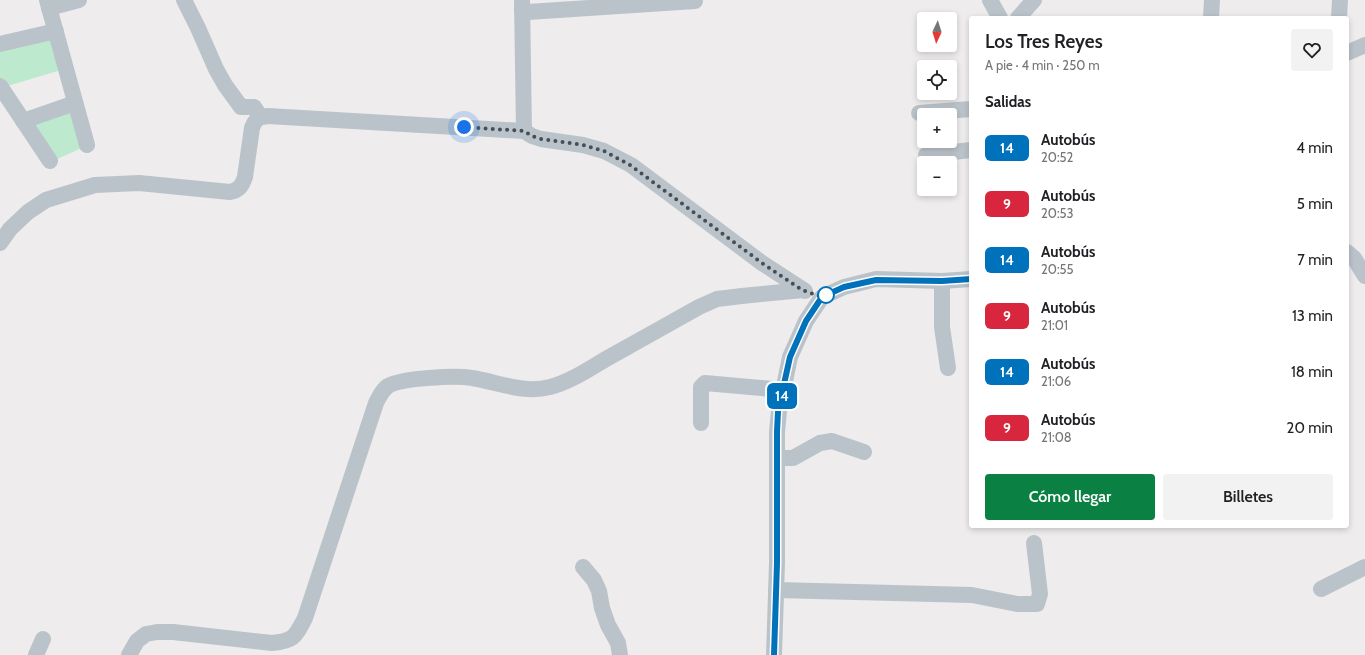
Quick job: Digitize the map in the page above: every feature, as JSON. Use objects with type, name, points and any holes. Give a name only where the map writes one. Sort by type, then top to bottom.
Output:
[{"type":"street","points":[[78,0],[48,4],[86,145]]},
{"type":"street","points":[[184,0],[225,86],[241,107],[254,107],[260,116]]},
{"type":"street","points":[[990,0],[999,16]]},
{"type":"street","points":[[1020,16],[1034,0]]},
{"type":"street","points":[[1339,16],[1340,0]]},
{"type":"street","points":[[522,5],[528,12],[695,1]]},
{"type":"street","points":[[522,5],[524,131]]},
{"type":"street","points":[[0,44],[56,31]]},
{"type":"street","points":[[1349,52],[1365,45]]},
{"type":"street","points":[[0,86],[50,161]]},
{"type":"street","points":[[23,121],[75,103]]},
{"type":"street","points":[[957,110],[969,109]]},
{"type":"street","points":[[0,243],[10,229],[28,212],[46,200],[95,185],[139,183],[230,192],[235,191],[243,184],[252,128],[254,122],[260,116],[524,131],[541,139],[583,145],[604,151],[630,165],[762,263],[802,290],[822,297]]},
{"type":"street","points":[[926,155],[969,150]]},
{"type":"street","points":[[1349,254],[1354,258],[1365,276]]},
{"type":"street","points":[[774,655],[778,411],[790,357],[797,338],[822,297],[844,287],[876,280],[942,281],[969,279]]},
{"type":"street","points":[[942,281],[942,327],[948,368]]},
{"type":"street","points":[[128,655],[137,641],[146,634],[157,632],[173,632],[272,643],[288,641],[298,633],[305,618],[376,403],[380,394],[387,387],[396,383],[448,376],[472,378],[507,387],[529,389],[549,388],[574,377],[699,307],[717,299],[802,290]]},
{"type":"street","points":[[701,423],[701,387],[705,383],[783,390]]},
{"type":"street","points":[[777,458],[793,458],[820,443],[832,441],[864,452]]},
{"type":"street","points":[[776,590],[972,595],[1017,604],[1037,604],[1040,594],[1034,543]]},
{"type":"street","points":[[583,567],[594,580],[599,591],[602,608],[608,625],[618,643],[620,655]]},
{"type":"street","points":[[1321,589],[1365,567]]},
{"type":"street","points":[[36,655],[43,639]]},
{"type":"green space","points":[[54,35],[64,69],[4,87],[0,81],[0,47]]},
{"type":"green space","points":[[73,107],[84,147],[55,160],[28,123]]},
{"type":"bus line","name":"14","points":[[774,655],[777,563],[778,411],[790,357],[797,338],[822,297],[844,287],[876,280],[942,281],[969,279]]},
{"type":"route","points":[[464,127],[524,131],[541,139],[583,145],[604,151],[630,165],[762,263],[802,290],[822,297],[826,295]]}]
